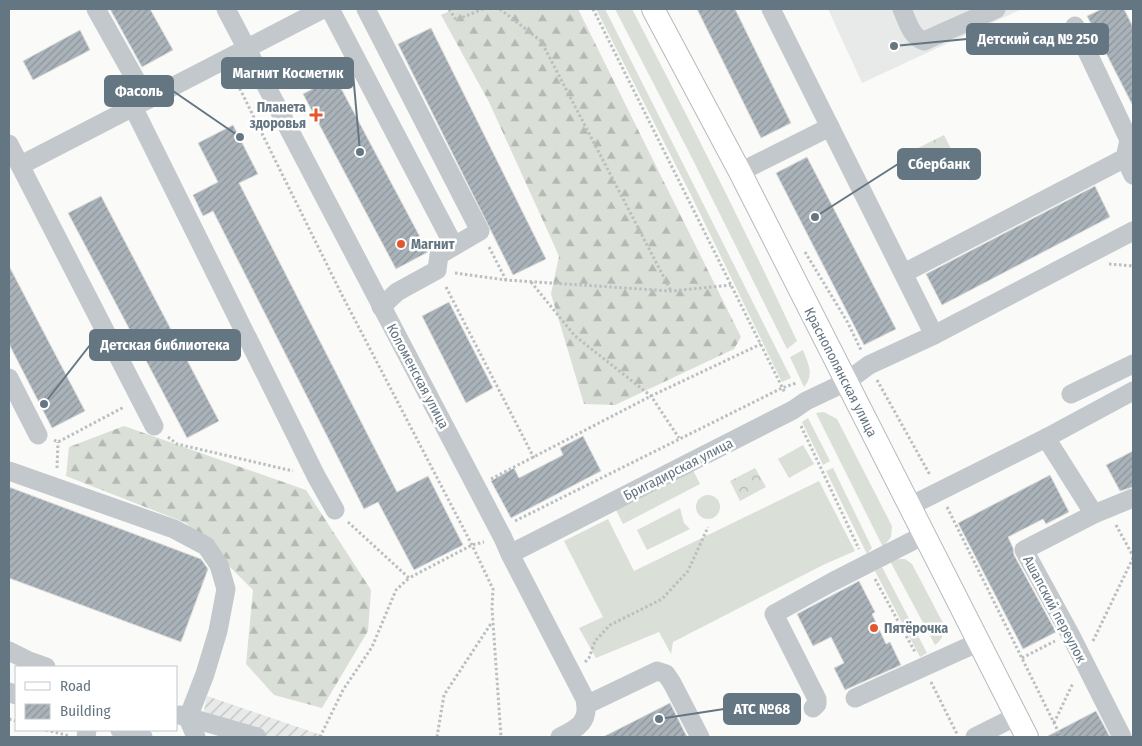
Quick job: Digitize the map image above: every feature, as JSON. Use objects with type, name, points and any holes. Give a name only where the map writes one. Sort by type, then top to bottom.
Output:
[{"type":"main road","name":"Краснополянская улица","points":[[653,9],[740,172],[1027,737]]},
{"type":"street","points":[[96,9],[316,476],[335,510]]},
{"type":"street","name":"Коломенская улица","points":[[226,9],[573,675],[585,699],[586,706]]},
{"type":"street","points":[[21,165],[323,9]]},
{"type":"street","points":[[330,9],[454,246]]},
{"type":"street","points":[[366,9],[480,231],[439,255],[437,270],[397,292],[381,307]]},
{"type":"street","points":[[771,9],[934,334]]},
{"type":"street","points":[[902,9],[913,32],[918,39],[924,41],[996,9]]},
{"type":"street","points":[[904,273],[1129,166],[1129,140],[1075,26]]},
{"type":"street","points":[[740,172],[830,127]]},
{"type":"street","points":[[9,144],[154,426]]},
{"type":"street","name":"Бригадирская улица","points":[[506,546],[793,410],[806,401],[846,382],[868,365],[934,334],[1133,231]]},
{"type":"street","points":[[1071,394],[1133,364]]},
{"type":"street","points":[[9,378],[38,435]]},
{"type":"street","points":[[910,506],[1046,438],[1133,391]]},
{"type":"street","points":[[1046,438],[1101,512]]},
{"type":"street","points":[[9,471],[174,529],[206,546],[220,565],[226,589],[218,630],[205,674],[182,716]]},
{"type":"street","name":"Ашапский переулок","points":[[1122,737],[1070,634],[1024,550],[1133,498]]},
{"type":"street","points":[[813,708],[817,704],[817,699],[774,614],[924,535]]},
{"type":"street","points":[[855,698],[979,642]]},
{"type":"street","points":[[9,651],[43,666]]},
{"type":"street","points":[[565,736],[582,724],[587,712],[586,706],[657,671],[666,674],[672,683],[700,737]]},
{"type":"street","points":[[182,716],[196,737]]},
{"type":"street","points":[[182,716],[257,737]]},
{"type":"street","points":[[975,737],[1017,716]]},
{"type":"street","points":[[123,731],[143,737]]},
{"type":"path","points":[[449,9],[456,20],[483,9]]},
{"type":"path","points":[[500,9],[541,41],[671,291]]},
{"type":"path","points":[[593,9],[787,398]]},
{"type":"path","points":[[225,59],[342,295],[472,545],[493,590],[492,622],[501,737]]},
{"type":"path","points":[[480,231],[506,280]]},
{"type":"path","points":[[803,248],[848,323],[868,365],[939,491],[1061,737]]},
{"type":"path","points":[[437,270],[506,280],[671,291],[731,285]]},
{"type":"path","points":[[437,270],[534,458]]},
{"type":"path","points":[[531,282],[576,336],[652,396],[679,438]]},
{"type":"path","points":[[488,481],[652,396],[761,344]]},
{"type":"path","points":[[320,737],[343,690],[372,647],[396,590],[409,578],[472,545],[506,546],[509,524],[679,438],[796,383]]},
{"type":"path","points":[[38,435],[58,442],[140,399]]},
{"type":"path","points":[[154,426],[177,444],[316,476]]},
{"type":"path","points":[[804,432],[867,566],[924,667],[959,737]]},
{"type":"path","points":[[57,488],[58,442]]},
{"type":"path","points":[[335,510],[409,578]]},
{"type":"path","points":[[1101,512],[1133,556]]},
{"type":"path","points":[[573,675],[589,658],[595,640],[610,625],[662,599],[688,571],[708,526]]},
{"type":"path","points":[[437,737],[444,695],[492,622]]},
{"type":"path","points":[[1022,658],[1070,634]]},
{"type":"path","points":[[50,731],[73,737]]},
{"type":"shaded area","points":[[828,9],[1022,9],[862,83]]},
{"type":"shaded area","points":[[207,696],[327,737],[253,737],[202,720]]},
{"type":"green space","points":[[454,9],[578,9],[741,337],[734,349],[615,405],[584,404],[551,294],[559,256],[489,102],[441,15]]},
{"type":"green space","points":[[596,9],[605,9],[791,378],[782,382],[690,193]]},
{"type":"green space","points":[[615,9],[632,9],[696,133],[797,341],[787,349],[693,160]]},
{"type":"green space","points":[[944,135],[959,165],[929,180],[914,150]]},
{"type":"green space","points":[[803,350],[810,373],[804,387],[790,357]]},
{"type":"green space","points":[[824,412],[837,419],[892,526],[891,537],[883,547],[816,413]]},
{"type":"green space","points":[[808,418],[830,461],[823,465],[802,422]]},
{"type":"green space","points":[[124,426],[306,490],[371,590],[368,631],[322,708],[274,695],[246,664],[253,590],[186,523],[66,476],[69,447]]},
{"type":"green space","points":[[803,445],[814,464],[789,478],[778,459]]},
{"type":"green space","points":[[692,468],[700,484],[623,524],[615,508]]},
{"type":"green space","points":[[755,468],[766,487],[740,501],[730,481]]},
{"type":"green space","points":[[833,468],[872,548],[867,554],[826,471]]},
{"type":"green space","points":[[819,481],[855,551],[823,565],[673,642],[671,654],[659,632],[596,658],[579,628],[603,617],[564,541],[608,519],[634,571]]},
{"type":"green space","points":[[708,495],[716,499],[720,507],[716,515],[708,519],[700,515],[696,507],[700,499]]},
{"type":"green space","points":[[680,508],[684,523],[690,529],[647,550],[637,530]]},
{"type":"green space","points":[[905,559],[912,564],[943,623],[943,636],[935,645],[890,561]]},
{"type":"green space","points":[[882,567],[927,653],[920,657],[875,571]]},
{"type":"building","points":[[110,9],[150,9],[173,50],[142,67]]},
{"type":"building","points":[[697,9],[735,9],[791,123],[761,138]]},
{"type":"building","points":[[1102,9],[1124,9],[1133,27],[1133,106],[1087,16]]},
{"type":"building","points":[[431,28],[546,259],[513,275],[398,44]]},
{"type":"building","points":[[80,30],[90,50],[33,80],[23,61]]},
{"type":"building","points":[[335,77],[428,252],[396,269],[303,94]]},
{"type":"building","points":[[233,125],[258,174],[239,183],[397,492],[428,476],[463,545],[414,570],[378,502],[364,509],[213,211],[203,216],[193,195],[218,182],[198,143]]},
{"type":"building","points":[[807,157],[896,329],[864,345],[776,173]]},
{"type":"building","points":[[1095,186],[1110,217],[942,305],[926,274]]},
{"type":"building","points":[[101,196],[219,421],[187,438],[68,213]]},
{"type":"building","points":[[9,266],[85,411],[52,428],[9,344]]},
{"type":"building","points":[[449,302],[493,388],[466,403],[422,316]]},
{"type":"building","points":[[583,436],[601,471],[511,518],[491,481],[514,468],[519,478],[563,455],[560,448]]},
{"type":"building","points":[[1133,451],[1133,487],[1120,491],[1106,465]]},
{"type":"building","points":[[1050,475],[1069,512],[1046,524],[1043,519],[1008,537],[1014,555],[1056,632],[1023,649],[958,523]]},
{"type":"building","points":[[9,487],[201,559],[208,569],[181,642],[9,578]]},
{"type":"building","points":[[859,581],[875,612],[872,614],[886,644],[890,642],[901,665],[845,690],[834,668],[844,663],[831,637],[813,646],[797,614]]},
{"type":"building","points":[[670,703],[687,737],[603,737]]},
{"type":"building","points":[[1096,711],[1110,737],[1046,737]]},
{"type":"place","name":"Детский сад № 250","points":[[894,46]]},
{"type":"place","name":"Планета здоровья","points":[[316,115]]},
{"type":"place","name":"Фасоль","points":[[240,137]]},
{"type":"place","name":"Магнит Косметик","points":[[360,152]]},
{"type":"place","name":"Сбербанк","points":[[815,217]]},
{"type":"place","name":"Магнит","points":[[401,244]]},
{"type":"place","name":"Детская библиотека","points":[[44,404]]},
{"type":"place","name":"Пятёрочка","points":[[874,628]]},
{"type":"place","name":"АТС №68","points":[[659,719]]}]
